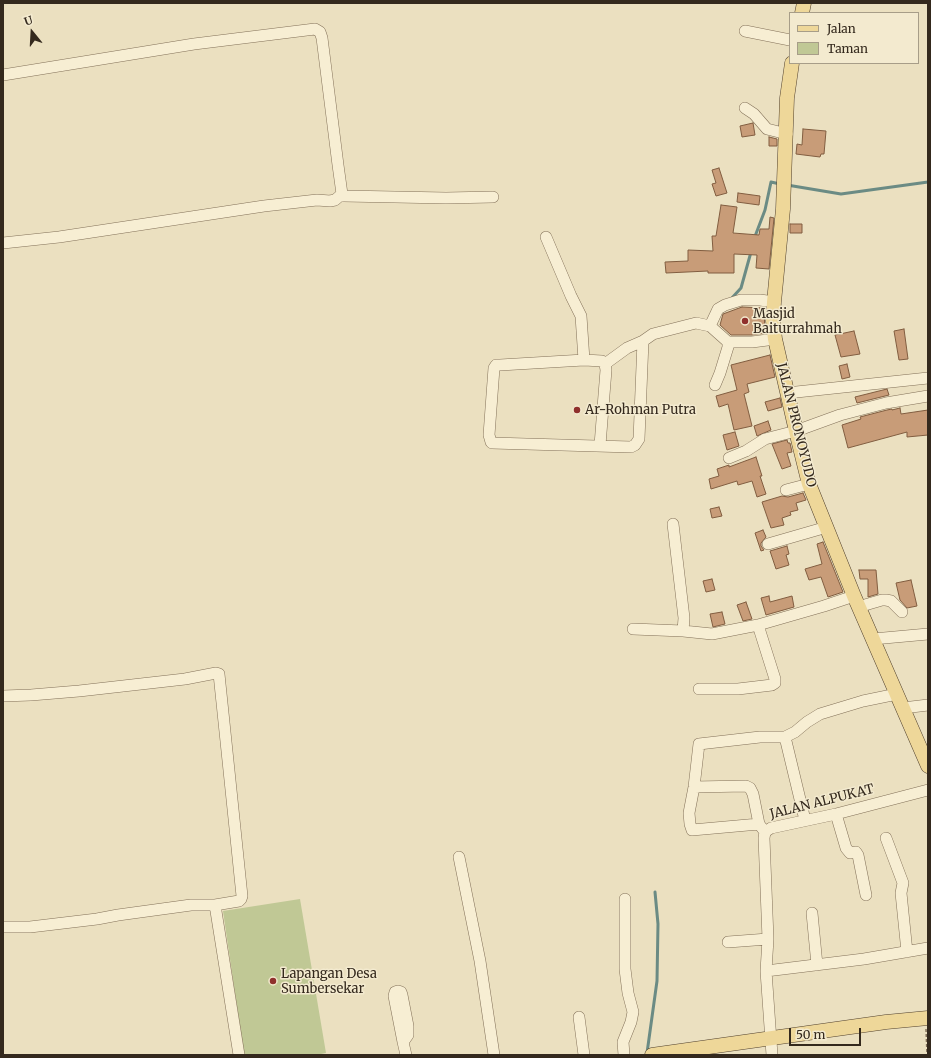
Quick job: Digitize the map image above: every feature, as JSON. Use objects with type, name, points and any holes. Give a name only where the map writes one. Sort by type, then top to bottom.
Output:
[{"type":"main road","name":"JALAN PRONOYUDO","points":[[792,64],[787,98],[785,171],[774,302],[773,321],[775,339],[809,484],[856,601],[928,766]]},
{"type":"main road","points":[[653,1055],[692,1052],[771,1038],[886,1022],[927,1018]]},
{"type":"street","points":[[3,75],[216,41],[315,29],[320,32],[322,38],[342,194]]},
{"type":"street","points":[[745,31],[789,40]]},
{"type":"street","points":[[745,108],[754,114],[767,129],[787,134]]},
{"type":"street","points":[[342,194],[346,197],[383,198],[493,197]]},
{"type":"street","points":[[3,243],[59,237],[317,200],[330,201],[335,200],[342,194]]},
{"type":"street","points":[[546,237],[581,316],[584,360]]},
{"type":"street","points":[[710,326],[718,309],[725,305],[741,300],[774,302]]},
{"type":"street","points":[[605,364],[627,348],[643,341],[653,334],[696,323],[710,326],[728,342],[752,342],[775,339]]},
{"type":"street","points":[[600,445],[606,370],[605,364],[602,361],[584,360],[500,365],[495,366],[492,372],[491,442],[495,444],[635,446],[638,442],[643,341]]},
{"type":"street","points":[[714,385],[720,373],[728,347],[728,342]]},
{"type":"street","points":[[787,393],[928,378]]},
{"type":"street","points":[[729,458],[746,451],[765,440],[796,431],[840,415],[886,403],[928,396]]},
{"type":"street","points":[[786,490],[809,484]]},
{"type":"street","points":[[673,524],[684,618],[683,631]]},
{"type":"street","points":[[768,544],[827,527]]},
{"type":"street","points":[[633,630],[683,631],[712,634],[758,625],[824,606],[856,601],[891,601],[902,612]]},
{"type":"street","points":[[699,689],[738,689],[772,685],[775,683],[775,678],[758,625]]},
{"type":"street","points":[[873,639],[928,634]]},
{"type":"street","points":[[3,696],[72,692],[184,679],[216,673],[220,674],[242,896],[237,902],[215,905],[191,905],[30,927],[3,927]]},
{"type":"street","points":[[694,787],[746,786],[750,788],[762,828],[692,830],[689,813],[694,787],[699,744],[760,737],[785,738],[820,714],[863,701],[897,694]]},
{"type":"street","points":[[902,708],[928,704]]},
{"type":"street","points":[[785,738],[805,820]]},
{"type":"street","name":"JALAN ALPUKAT","points":[[772,1055],[766,971],[768,939],[764,838],[762,828],[772,828],[836,814],[928,790]]},
{"type":"street","points":[[836,814],[846,848],[850,853],[856,852],[858,855],[866,895]]},
{"type":"street","points":[[886,838],[904,882],[901,893],[907,952]]},
{"type":"street","points":[[459,857],[480,961],[494,1055]]},
{"type":"street","points":[[624,1055],[623,1042],[631,1022],[633,1012],[628,993],[625,969],[626,899]]},
{"type":"street","points":[[215,905],[239,1055]]},
{"type":"street","points":[[812,913],[817,965]]},
{"type":"street","points":[[728,942],[768,939]]},
{"type":"street","points":[[766,971],[817,965],[928,948]]},
{"type":"street","points":[[579,1017],[584,1055]]},
{"type":"street","points":[[403,1042],[406,1055]]},
{"type":"path","points":[[927,1018],[927,1055]]},
{"type":"green space","name":"Lapangan Desa Sumbersekar","points":[[300,899],[326,1053],[316,1055],[244,1055],[223,911]]},
{"type":"building","points":[[753,123],[755,135],[742,137],[740,126]]},
{"type":"building","points":[[803,129],[826,131],[824,154],[821,154],[820,157],[796,154],[797,144],[802,145]]},
{"type":"building","points":[[769,137],[777,139],[777,146],[769,146]]},
{"type":"building","points":[[719,168],[727,193],[716,196],[712,184],[716,183],[712,170]]},
{"type":"building","points":[[738,193],[760,196],[759,205],[737,202]]},
{"type":"building","points":[[721,205],[737,207],[733,233],[759,235],[760,229],[769,229],[770,217],[774,218],[769,269],[756,268],[757,255],[734,254],[734,273],[708,273],[708,271],[666,273],[665,262],[688,261],[688,250],[713,251],[712,236],[716,236]]},
{"type":"building","points":[[790,224],[802,224],[802,233],[790,233]]},
{"type":"building","name":"Masjid Baiturrahmah","points":[[742,307],[764,308],[765,333],[752,335],[731,335],[720,325],[723,314]]},
{"type":"building","points":[[904,329],[908,359],[899,360],[894,331]]},
{"type":"building","points":[[854,331],[860,354],[841,357],[835,335]]},
{"type":"building","points":[[770,355],[775,377],[747,384],[749,392],[744,394],[752,426],[734,430],[728,404],[719,407],[716,396],[737,390],[731,365]]},
{"type":"building","points":[[847,364],[850,377],[842,379],[839,366]]},
{"type":"building","points":[[887,389],[889,395],[857,403],[855,397]]},
{"type":"building","points":[[780,398],[782,407],[768,411],[765,402]]},
{"type":"building","points":[[900,408],[901,414],[928,410],[928,435],[907,437],[907,432],[848,448],[842,425],[861,419],[860,417]]},
{"type":"building","points":[[768,421],[771,430],[757,436],[754,426]]},
{"type":"building","points":[[735,432],[739,446],[727,450],[723,435]]},
{"type":"building","points":[[787,440],[788,443],[790,443],[792,452],[787,453],[791,466],[782,469],[772,444]]},
{"type":"building","points":[[756,457],[766,494],[757,497],[752,481],[738,485],[737,481],[711,489],[709,479],[719,476],[717,469],[729,465],[729,467]]},
{"type":"building","points":[[803,493],[806,500],[796,503],[798,510],[790,512],[791,515],[782,518],[784,525],[771,528],[762,502],[782,496],[788,497]]},
{"type":"building","points":[[719,507],[722,516],[712,518],[710,509]]},
{"type":"building","points":[[763,530],[766,537],[761,543],[764,550],[761,551],[755,533]]},
{"type":"building","points":[[823,542],[843,592],[828,597],[821,577],[809,580],[805,569],[822,564],[817,544]]},
{"type":"building","points":[[787,546],[789,554],[786,555],[789,565],[776,569],[770,551]]},
{"type":"building","points":[[859,570],[876,570],[878,594],[868,597],[868,579],[860,579]]},
{"type":"building","points":[[712,579],[715,590],[706,592],[703,581]]},
{"type":"building","points":[[911,580],[917,606],[907,608],[900,600],[896,583]]},
{"type":"building","points":[[769,596],[770,602],[792,596],[794,607],[766,615],[761,598]]},
{"type":"building","points":[[746,602],[752,619],[743,621],[737,605]]},
{"type":"building","points":[[722,612],[725,624],[713,627],[710,614]]},
{"type":"waterway","points":[[754,239],[765,210],[771,182],[780,184]]},
{"type":"waterway","points":[[787,185],[841,194],[928,182]]},
{"type":"waterway","points":[[731,299],[741,288],[751,252]]},
{"type":"waterway","points":[[647,1053],[657,981],[658,924],[655,892]]},
{"type":"place","name":"Masjid Baiturrahmah","points":[[745,321]]},
{"type":"place","name":"Ar-Rohman Putra","points":[[577,410]]},
{"type":"place","name":"Lapangan Desa Sumbersekar","points":[[273,981]]}]
